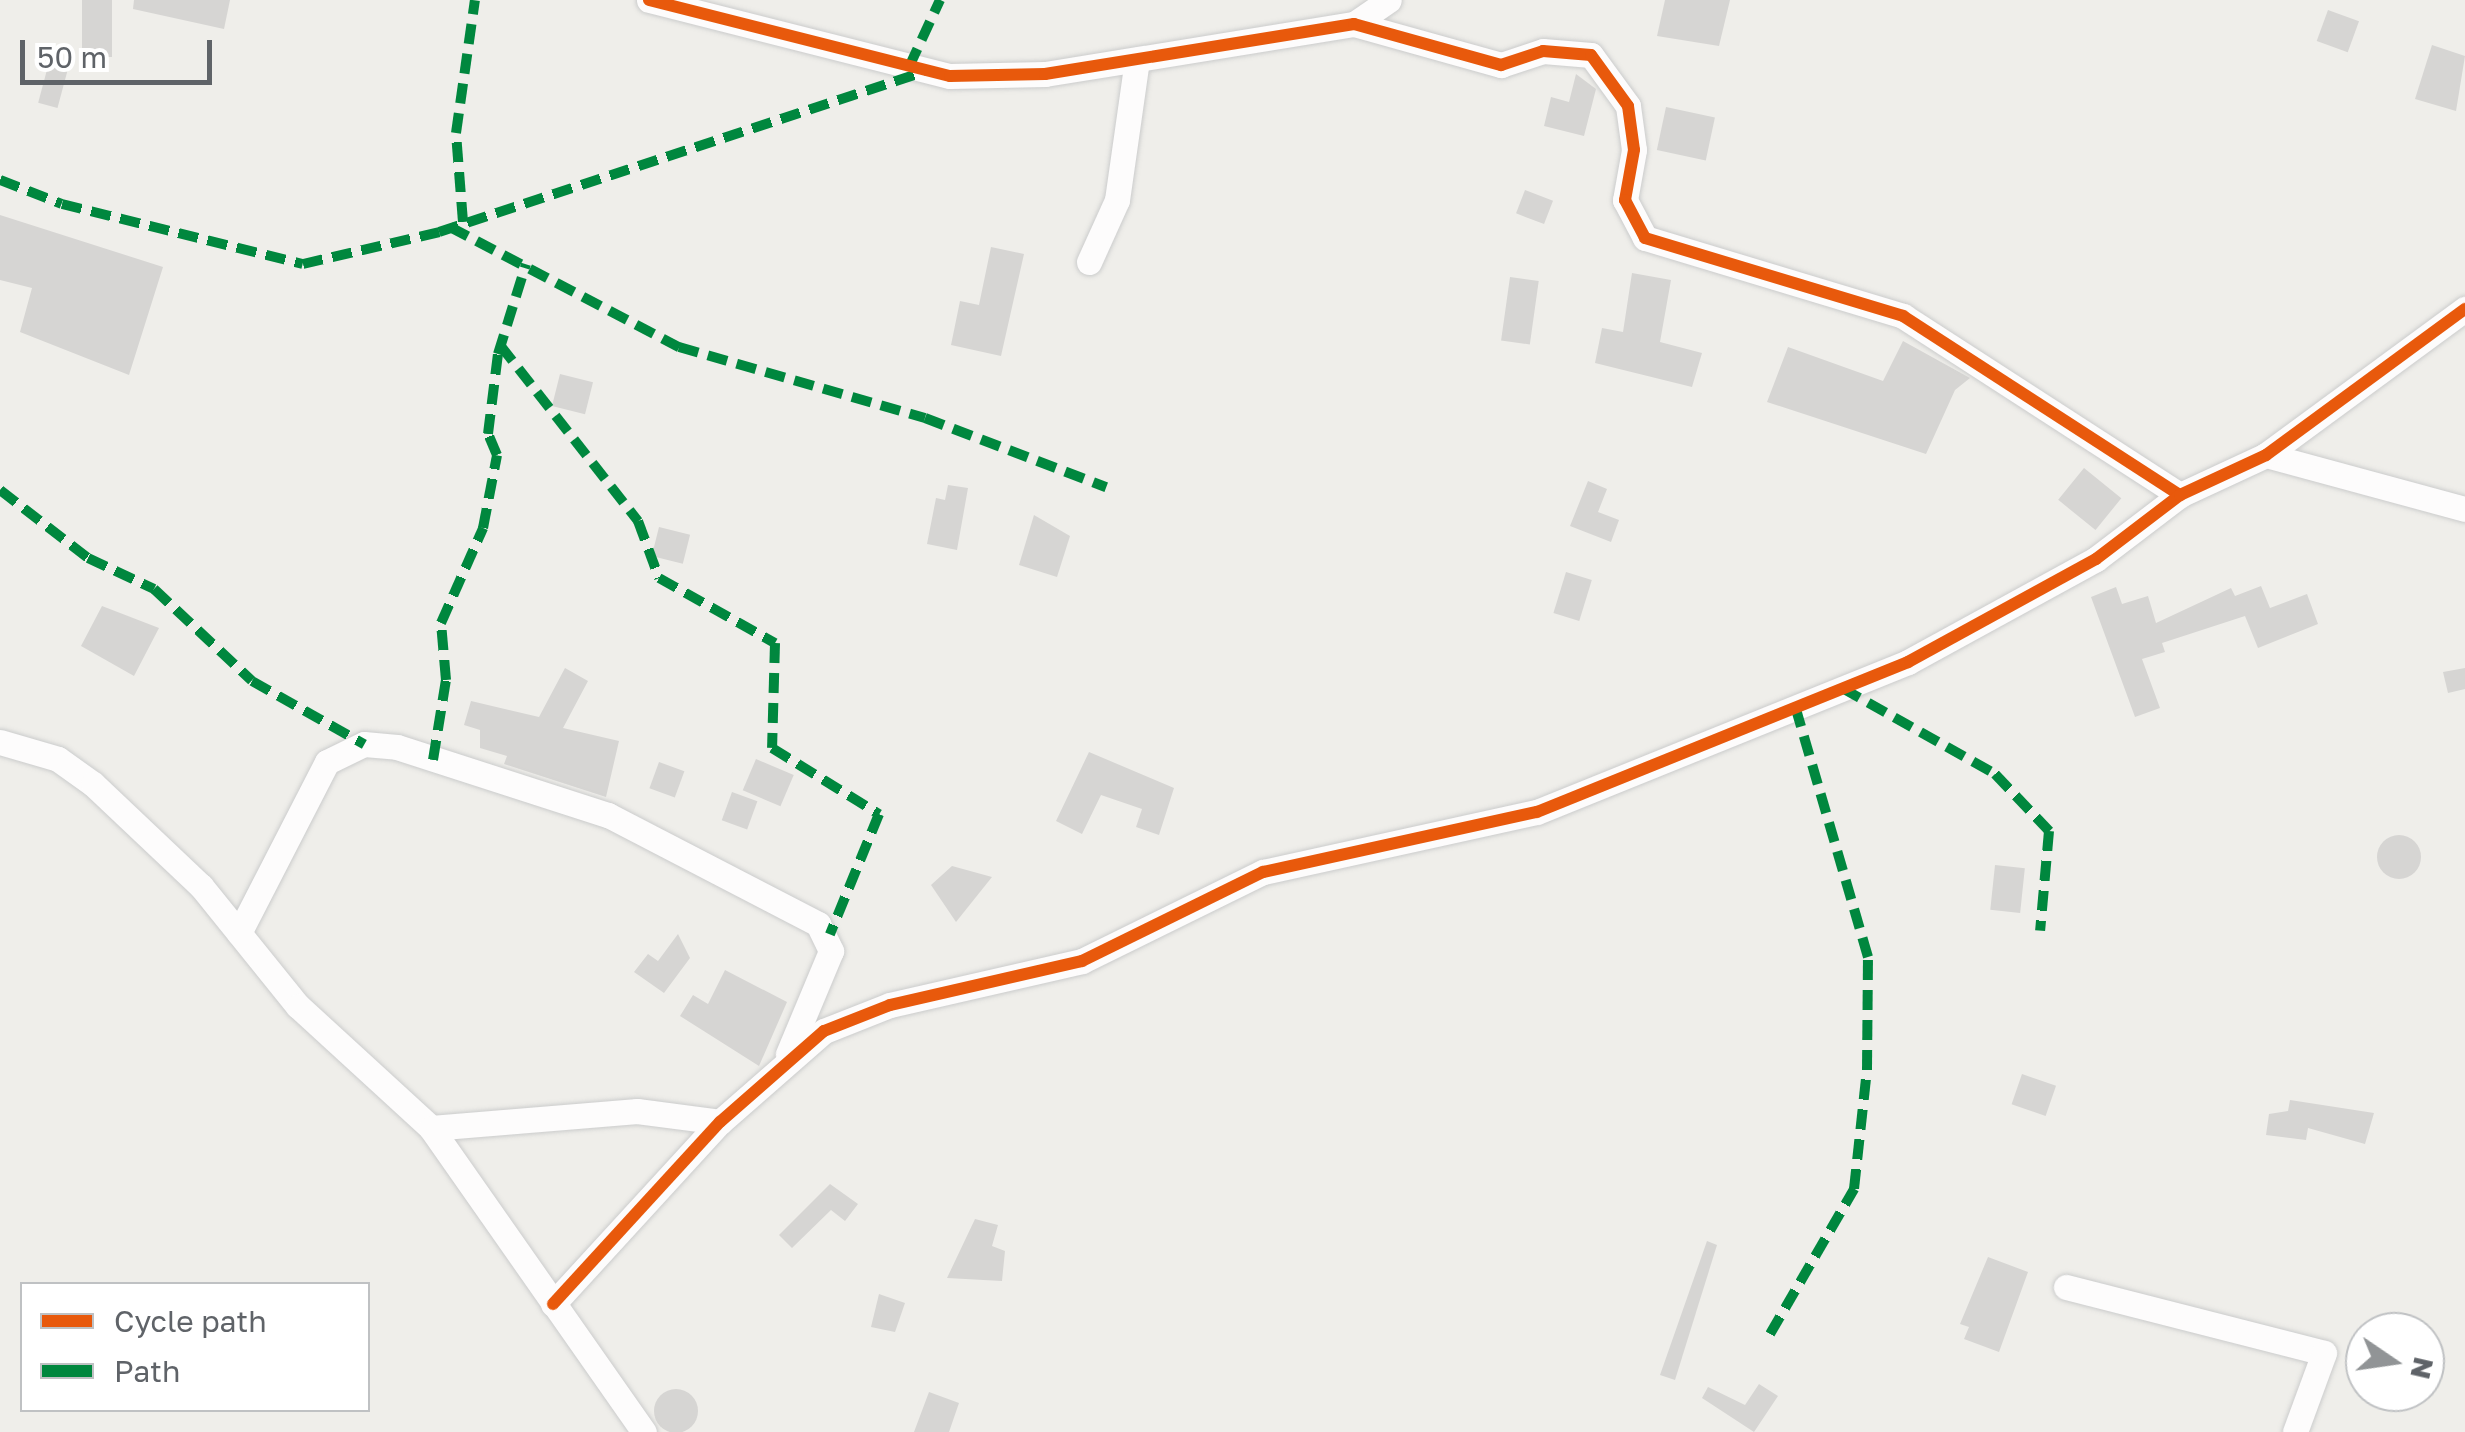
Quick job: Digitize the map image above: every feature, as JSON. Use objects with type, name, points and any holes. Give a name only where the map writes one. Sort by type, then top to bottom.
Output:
[{"type":"street","points":[[648,0],[950,76],[1138,59],[1354,24],[1501,65],[1543,51],[1591,55],[1628,106],[1634,150],[1625,200],[1645,238],[1903,316],[2180,496]]},
{"type":"street","points":[[1354,24],[1389,0]]},
{"type":"street","points":[[1089,262],[1117,200],[1138,59]]},
{"type":"street","points":[[553,1304],[720,1122],[784,1064],[848,1019],[1082,962],[1263,872],[1537,812],[1908,662],[2096,559],[2180,496],[2266,456],[2465,309]]},
{"type":"street","points":[[2266,456],[2465,509]]},
{"type":"street","points":[[0,742],[58,758],[92,784],[239,933],[298,1006],[431,1128],[644,1432]]},
{"type":"street","points":[[239,933],[327,762],[364,744],[398,747],[608,815],[818,924],[831,951],[784,1064]]},
{"type":"street","points":[[431,1128],[637,1111],[720,1122]]},
{"type":"street","points":[[2066,1287],[2324,1354],[2295,1432]]},
{"type":"building","points":[[82,0],[112,0],[112,57],[82,57]]},
{"type":"building","points":[[134,0],[230,0],[224,29],[133,9]]},
{"type":"building","points":[[1665,0],[1730,0],[1719,46],[1657,36]]},
{"type":"building","points":[[2328,10],[2359,21],[2348,52],[2317,41]]},
{"type":"building","points":[[2432,45],[2465,56],[2456,111],[2415,99]]},
{"type":"building","points":[[48,66],[67,71],[57,108],[38,103]]},
{"type":"building","points":[[1576,74],[1596,89],[1584,136],[1544,126],[1551,97],[1569,102]]},
{"type":"building","points":[[1666,107],[1715,117],[1706,160],[1657,150]]},
{"type":"building","points":[[1525,190],[1553,201],[1544,224],[1516,213]]},
{"type":"building","points":[[0,215],[163,267],[129,375],[20,332],[32,288],[0,280]]},
{"type":"building","points":[[991,247],[1024,254],[1001,356],[951,345],[960,301],[979,305]]},
{"type":"building","points":[[1632,273],[1671,280],[1660,342],[1702,353],[1692,387],[1595,363],[1602,328],[1623,332]]},
{"type":"building","points":[[1510,277],[1539,281],[1530,344],[1501,340]]},
{"type":"building","points":[[1903,341],[1970,378],[1955,390],[1926,454],[1767,402],[1788,347],[1883,381]]},
{"type":"building","points":[[560,374],[593,382],[585,414],[552,406]]},
{"type":"building","points":[[2084,468],[2121,498],[2096,530],[2058,500]]},
{"type":"building","points":[[1588,481],[1607,489],[1598,512],[1619,520],[1611,542],[1570,526]]},
{"type":"building","points":[[948,485],[968,488],[957,550],[927,544],[936,498],[945,500]]},
{"type":"building","points":[[1034,515],[1070,536],[1057,577],[1019,565]]},
{"type":"building","points":[[659,527],[690,535],[683,564],[652,556]]},
{"type":"building","points":[[1566,572],[1592,580],[1579,621],[1553,613]]},
{"type":"building","points":[[2261,586],[2270,608],[2307,594],[2318,624],[2258,648],[2245,616],[2162,643],[2165,652],[2142,659],[2160,708],[2135,717],[2091,597],[2116,587],[2122,604],[2148,596],[2156,623],[2231,588],[2235,596]]},
{"type":"building","points":[[102,606],[159,628],[134,676],[81,646]]},
{"type":"building","points":[[565,668],[588,681],[563,728],[619,741],[606,797],[504,764],[507,756],[480,748],[480,730],[464,725],[471,701],[539,717]]},
{"type":"building","points":[[2465,668],[2465,689],[2448,693],[2443,672]]},
{"type":"building","points":[[1089,752],[1174,788],[1159,835],[1136,827],[1142,809],[1101,795],[1082,834],[1056,821]]},
{"type":"building","points":[[756,759],[794,775],[780,806],[743,790]]},
{"type":"building","points":[[659,762],[684,771],[675,798],[649,788]]},
{"type":"building","points":[[732,792],[757,801],[747,829],[722,820]]},
{"type":"building","points":[[2399,835],[2414,842],[2421,857],[2414,872],[2399,879],[2384,872],[2377,857],[2384,842]]},
{"type":"building","points":[[1995,865],[2025,868],[2020,913],[1990,910]]},
{"type":"building","points":[[952,866],[992,877],[956,922],[931,885]]},
{"type":"building","points":[[678,934],[690,958],[664,993],[634,972],[648,954],[658,961]]},
{"type":"building","points":[[725,970],[787,1002],[759,1066],[680,1016],[693,995],[708,1004]]},
{"type":"building","points":[[2022,1074],[2056,1086],[2046,1116],[2012,1104]]},
{"type":"building","points":[[2290,1100],[2374,1113],[2365,1144],[2308,1128],[2306,1140],[2266,1135],[2269,1114],[2288,1111]]},
{"type":"building","points":[[830,1184],[858,1204],[845,1221],[831,1210],[792,1248],[779,1235]]},
{"type":"building","points":[[975,1219],[998,1225],[992,1246],[1005,1251],[1002,1281],[947,1278]]},
{"type":"building","points":[[1707,1241],[1717,1245],[1675,1380],[1660,1375]]},
{"type":"building","points":[[1988,1257],[2028,1272],[1999,1352],[1964,1339],[1969,1327],[1960,1324]]},
{"type":"building","points":[[879,1294],[905,1303],[895,1332],[871,1327]]},
{"type":"building","points":[[1759,1384],[1778,1396],[1754,1432],[1702,1398],[1708,1387],[1745,1405]]},
{"type":"building","points":[[676,1389],[692,1395],[698,1411],[692,1427],[676,1433],[660,1427],[654,1411],[660,1395]]},
{"type":"building","points":[[929,1392],[959,1403],[949,1432],[914,1432]]},
{"type":"marked path","points":[[463,222],[456,133],[475,0]]},
{"type":"marked path","points":[[909,67],[940,0]]},
{"type":"marked path","points":[[0,180],[62,204],[303,264],[439,232],[923,72]]},
{"type":"marked path","points":[[450,227],[679,347],[925,418],[1106,487]]},
{"type":"marked path","points":[[433,760],[446,680],[441,623],[483,528],[497,455],[488,434],[498,354],[526,264]]},
{"type":"marked path","points":[[500,345],[638,521],[659,578],[775,643],[772,748],[879,814],[830,934]]},
{"type":"marked path","points":[[0,490],[88,558],[154,589],[252,681],[364,744]]},
{"type":"marked path","points":[[1842,688],[1995,774],[2049,831],[2040,931]]},
{"type":"marked path","points":[[1770,1334],[1854,1189],[1867,1070],[1868,957],[1794,703]]},
{"type":"cycle path","points":[[649,0],[950,76],[1045,74],[1354,24],[1501,65],[1543,51],[1591,55],[1628,106],[1634,150],[1625,200],[1645,238],[1903,316],[2180,495]]},
{"type":"cycle path","points":[[553,1304],[720,1122],[824,1031],[890,1005],[1082,961],[1263,872],[1537,812],[1908,662],[2096,559],[2180,495],[2266,455],[2465,309]]}]
